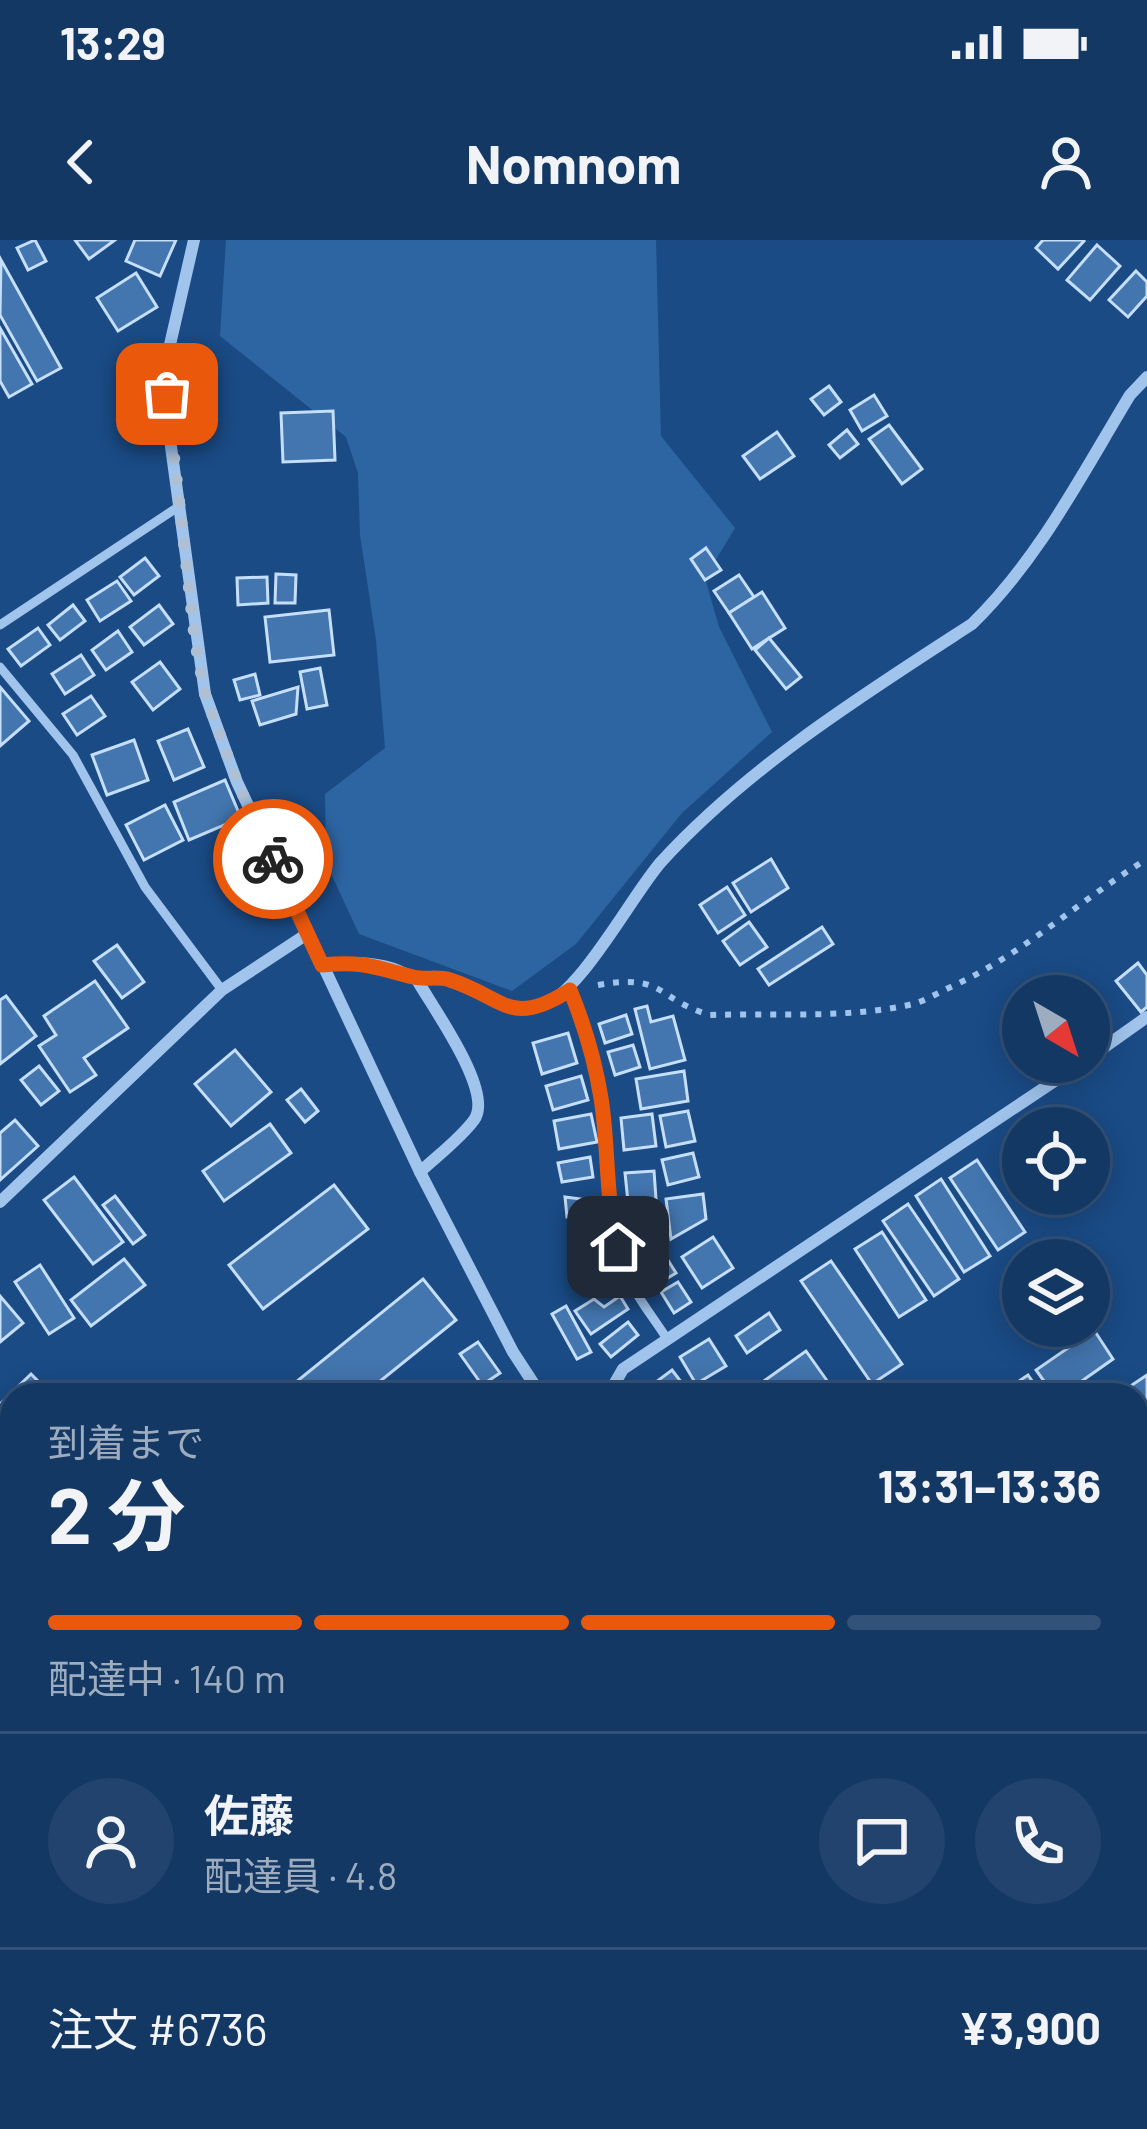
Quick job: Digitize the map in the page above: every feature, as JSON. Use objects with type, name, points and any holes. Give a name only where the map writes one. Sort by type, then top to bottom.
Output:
[{"type":"street","points":[[194,240],[166,362],[168,425],[205,694],[237,782],[420,1172],[533,1383]]},
{"type":"street","points":[[322,965],[358,962],[416,978],[448,979],[494,1003],[522,1009],[547,1005],[570,990],[661,863],[710,814],[787,751],[972,624],[995,601],[1047,533],[1130,395],[1147,377]]},
{"type":"street","points":[[0,1202],[221,990],[308,934]]},
{"type":"street","points":[[416,978],[469,1069],[481,1099],[477,1118],[420,1172]]},
{"type":"street","points":[[1110,1043],[1147,1017]]},
{"type":"street","points":[[615,1383],[623,1369],[1051,1083]]},
{"type":"lane","points":[[0,626],[181,505]]},
{"type":"lane","points":[[0,667],[73,755],[145,887],[221,990]]},
{"type":"lane","points":[[570,990],[583,1021],[601,1098],[610,1217],[618,1247],[628,1278],[667,1339]]},
{"type":"path","points":[[570,990],[632,979],[656,985],[687,1008],[710,1015],[855,1011],[915,1004],[1037,939],[1110,881],[1147,859]]},
{"type":"shaded area","points":[[226,240],[656,240],[661,436],[735,528],[705,578],[719,627],[772,732],[682,813],[576,944],[512,991],[359,934],[326,863],[325,794],[385,748],[376,640],[360,535],[358,473],[346,437],[220,336]]},
{"type":"building","points":[[35,240],[46,261],[28,270],[17,248]]},
{"type":"building","points":[[75,240],[115,240],[89,259]]},
{"type":"building","points":[[135,240],[176,240],[160,276],[126,261]]},
{"type":"building","points":[[1043,240],[1084,241],[1058,269],[1036,248]]},
{"type":"building","points":[[1097,245],[1120,266],[1090,300],[1067,280]]},
{"type":"building","points":[[1,260],[61,368],[37,381],[0,315]]},
{"type":"building","points":[[1136,271],[1147,282],[1147,296],[1128,317],[1109,300]]},
{"type":"building","points":[[136,273],[157,307],[118,331],[97,298]]},
{"type":"building","points":[[0,328],[32,384],[9,397],[0,381]]},
{"type":"building","points":[[829,386],[841,402],[824,415],[811,399]]},
{"type":"building","points":[[874,395],[887,416],[862,431],[850,410]]},
{"type":"building","points":[[333,411],[335,460],[283,462],[281,413]]},
{"type":"building","points":[[889,425],[922,469],[902,484],[869,439]]},
{"type":"building","points":[[847,430],[858,444],[840,458],[829,445]]},
{"type":"building","points":[[777,432],[794,456],[760,479],[743,456]]},
{"type":"building","points":[[706,548],[721,570],[705,580],[691,559]]},
{"type":"building","points":[[145,558],[159,576],[134,595],[120,577]]},
{"type":"building","points":[[276,574],[296,575],[295,603],[275,603]]},
{"type":"building","points":[[739,575],[754,597],[729,613],[714,591]]},
{"type":"building","points":[[267,577],[268,603],[238,605],[237,578]]},
{"type":"building","points":[[117,581],[131,601],[100,621],[87,600]]},
{"type":"building","points":[[762,592],[785,628],[752,649],[729,613]]},
{"type":"building","points":[[73,605],[85,621],[60,640],[48,625]]},
{"type":"building","points":[[159,605],[173,624],[144,645],[130,627]]},
{"type":"building","points":[[329,610],[334,655],[270,662],[265,617]]},
{"type":"building","points":[[38,628],[50,645],[21,666],[8,649]]},
{"type":"building","points":[[118,631],[132,652],[106,670],[92,650]]},
{"type":"building","points":[[769,638],[801,677],[786,689],[755,650]]},
{"type":"building","points":[[81,655],[94,675],[65,694],[52,674]]},
{"type":"building","points":[[160,662],[180,689],[153,710],[132,682]]},
{"type":"building","points":[[320,668],[327,705],[307,709],[300,672]]},
{"type":"building","points":[[255,674],[260,695],[240,700],[234,680]]},
{"type":"building","points":[[0,687],[29,721],[0,746]]},
{"type":"building","points":[[298,687],[296,714],[260,725],[252,701]]},
{"type":"building","points":[[91,696],[105,716],[77,735],[63,714]]},
{"type":"building","points":[[188,729],[204,767],[174,780],[158,741]]},
{"type":"building","points":[[134,740],[148,780],[107,795],[92,755]]},
{"type":"building","points":[[225,780],[241,818],[189,840],[174,802]]},
{"type":"building","points":[[165,805],[183,840],[144,860],[126,825]]},
{"type":"building","points":[[771,859],[788,888],[751,912],[733,883]]},
{"type":"building","points":[[727,887],[745,915],[718,933],[700,905]]},
{"type":"building","points":[[749,922],[767,947],[740,965],[723,941]]},
{"type":"building","points":[[822,927],[833,944],[769,985],[758,969]]},
{"type":"building","points":[[117,945],[144,982],[122,998],[94,961]]},
{"type":"building","points":[[1138,963],[1147,975],[1147,1007],[1141,1012],[1116,981]]},
{"type":"building","points":[[95,981],[128,1028],[84,1058],[96,1075],[70,1092],[39,1046],[56,1035],[44,1016]]},
{"type":"building","points":[[6,996],[36,1036],[0,1064],[0,1000]]},
{"type":"building","points":[[647,1006],[651,1022],[673,1016],[685,1060],[650,1069],[635,1009]]},
{"type":"building","points":[[626,1015],[632,1034],[605,1043],[599,1024]]},
{"type":"building","points":[[568,1033],[577,1063],[542,1074],[533,1043]]},
{"type":"building","points":[[633,1045],[640,1067],[615,1075],[608,1052]]},
{"type":"building","points":[[235,1050],[271,1092],[231,1126],[195,1084]]},
{"type":"building","points":[[39,1066],[59,1091],[41,1105],[21,1080]]},
{"type":"building","points":[[684,1071],[688,1101],[641,1109],[636,1079]]},
{"type":"building","points":[[581,1076],[588,1100],[553,1110],[546,1086]]},
{"type":"building","points":[[301,1089],[318,1111],[305,1122],[287,1100]]},
{"type":"building","points":[[688,1111],[695,1141],[666,1147],[660,1116]]},
{"type":"building","points":[[591,1114],[597,1142],[559,1149],[554,1121]]},
{"type":"building","points":[[652,1114],[656,1146],[624,1150],[621,1118]]},
{"type":"building","points":[[15,1120],[38,1146],[0,1180],[0,1133]]},
{"type":"building","points":[[270,1124],[291,1153],[224,1201],[203,1171]]},
{"type":"building","points":[[693,1153],[699,1177],[668,1185],[662,1160]]},
{"type":"building","points":[[590,1157],[593,1177],[562,1182],[558,1163]]},
{"type":"building","points":[[977,1160],[1002,1198],[1002,1215],[1014,1215],[1025,1232],[1014,1239],[1002,1239],[998,1250],[950,1178]]},
{"type":"building","points":[[654,1171],[656,1199],[628,1202],[625,1173]]},
{"type":"building","points":[[74,1177],[123,1242],[93,1264],[44,1200]]},
{"type":"building","points":[[941,1179],[990,1256],[964,1272],[916,1196]]},
{"type":"building","points":[[334,1185],[368,1229],[263,1309],[229,1265]]},
{"type":"building","points":[[703,1194],[706,1219],[671,1239],[666,1199]]},
{"type":"building","points":[[115,1196],[145,1235],[133,1244],[103,1205]]},
{"type":"building","points":[[565,1197],[589,1200],[587,1216],[567,1217]]},
{"type":"building","points":[[908,1204],[959,1279],[934,1296],[883,1221]]},
{"type":"building","points":[[656,1214],[664,1240],[638,1249],[629,1222]]},
{"type":"building","points":[[591,1226],[594,1240],[574,1250],[570,1231]]},
{"type":"building","points":[[882,1232],[926,1300],[899,1317],[855,1249]]},
{"type":"building","points":[[713,1237],[733,1268],[702,1288],[682,1257]]},
{"type":"building","points":[[661,1249],[676,1273],[658,1284],[643,1260]]},
{"type":"building","points":[[599,1250],[609,1282],[580,1292],[569,1260]]},
{"type":"building","points":[[124,1259],[145,1285],[91,1326],[71,1300]]},
{"type":"building","points":[[831,1261],[902,1364],[871,1383],[801,1281]]},
{"type":"building","points":[[40,1265],[74,1318],[49,1334],[15,1282]]},
{"type":"building","points":[[423,1279],[456,1320],[378,1383],[295,1383]]},
{"type":"building","points":[[678,1282],[691,1302],[674,1313],[661,1292]]},
{"type":"building","points":[[0,1296],[23,1323],[0,1342]]},
{"type":"building","points":[[620,1296],[628,1309],[591,1334],[575,1311],[594,1299],[604,1307]]},
{"type":"building","points":[[566,1306],[591,1352],[577,1359],[552,1314]]},
{"type":"building","points":[[769,1313],[780,1330],[747,1353],[736,1336]]},
{"type":"building","points":[[628,1322],[638,1335],[611,1357],[600,1344]]},
{"type":"building","points":[[709,1339],[726,1366],[695,1383],[680,1357]]},
{"type":"building","points":[[478,1342],[500,1373],[481,1383],[460,1354]]},
{"type":"building","points":[[1069,1347],[1105,1347],[1113,1359],[1079,1383],[1045,1383],[1036,1370]]},
{"type":"building","points":[[806,1351],[828,1382],[827,1383],[761,1383]]},
{"type":"building","points":[[672,1370],[682,1383],[655,1383]]},
{"type":"way so far","points":[[167,394],[205,694],[237,782],[273,859]]},
{"type":"route","points":[[273,859],[322,965],[358,962],[416,978],[448,979],[494,1003],[522,1009],[547,1005],[570,990],[583,1021],[601,1098],[610,1217],[618,1247]]}]
